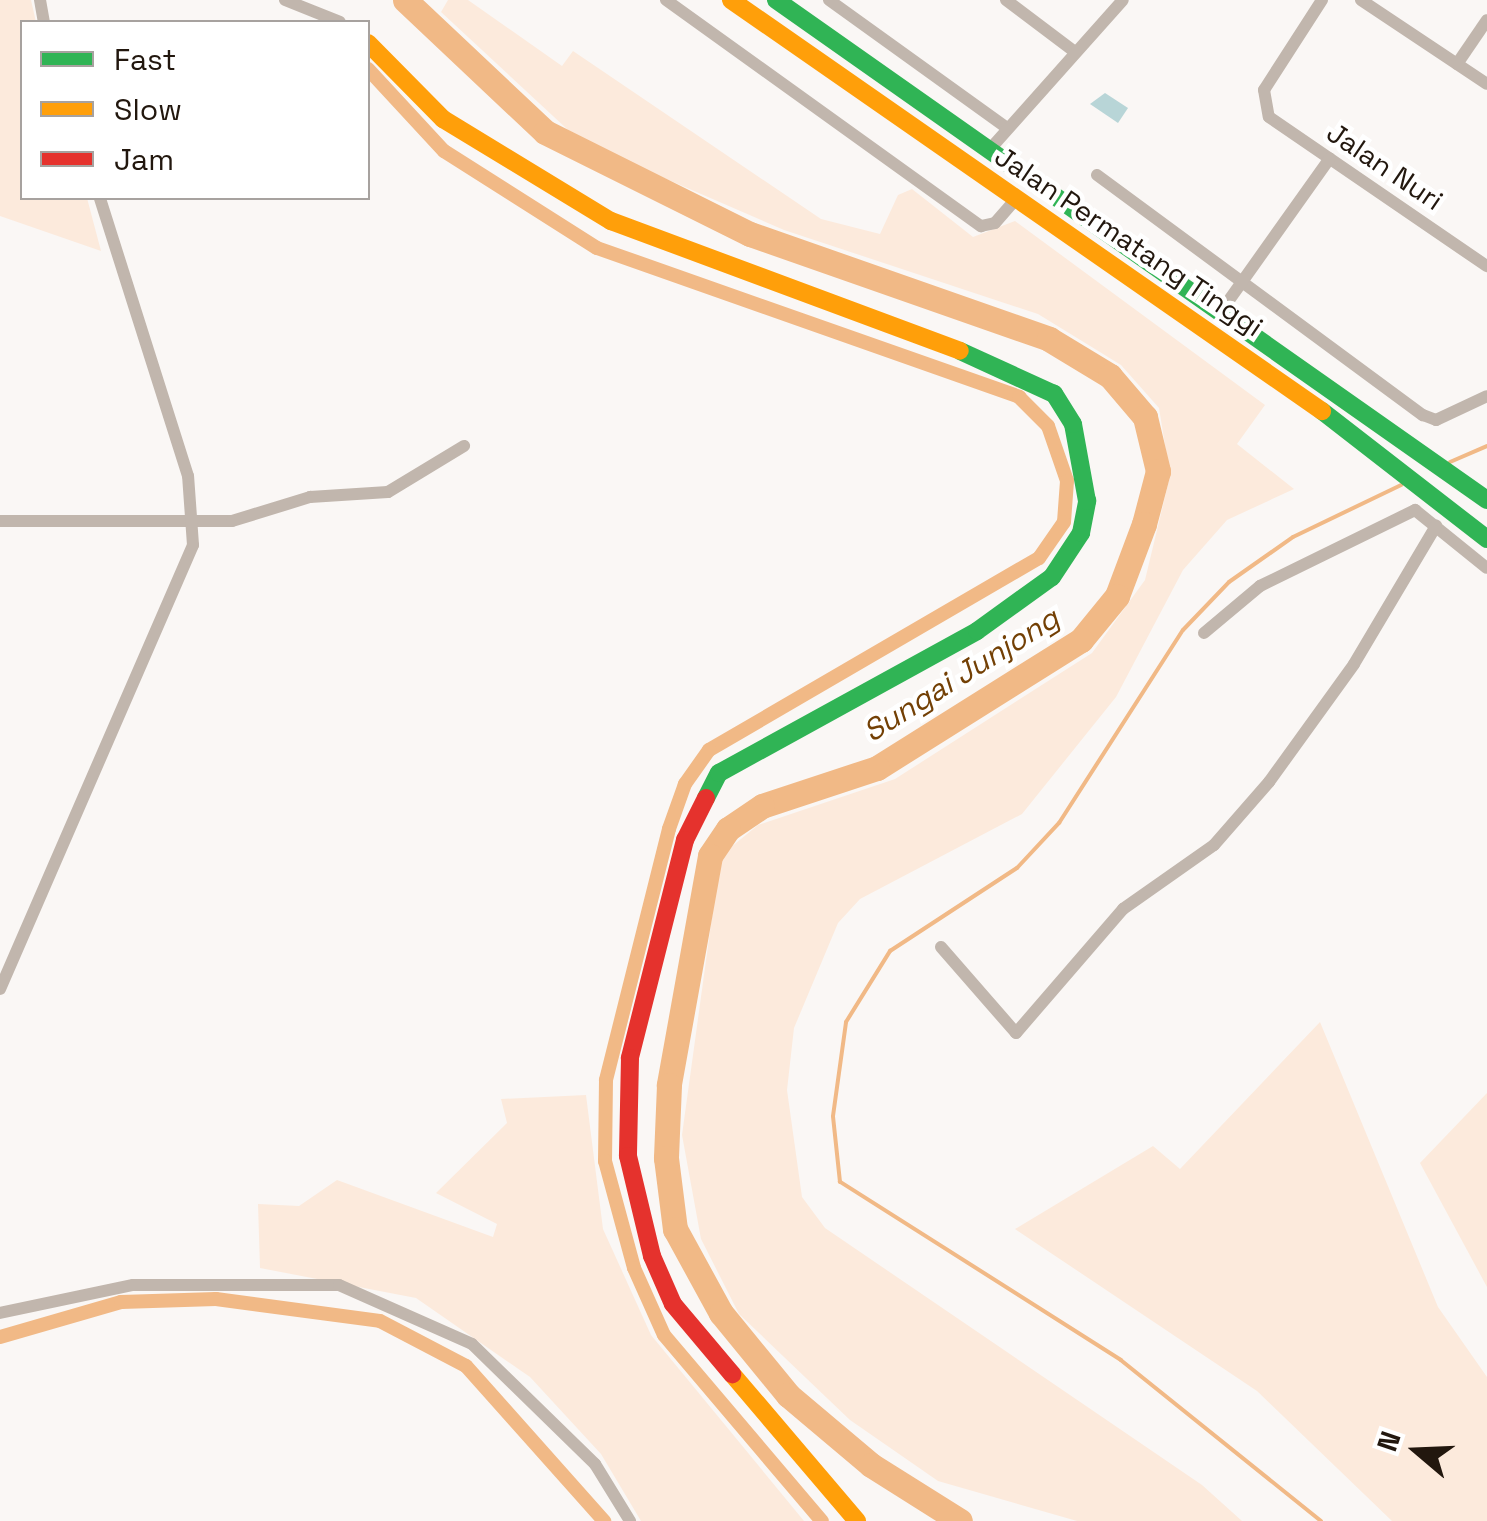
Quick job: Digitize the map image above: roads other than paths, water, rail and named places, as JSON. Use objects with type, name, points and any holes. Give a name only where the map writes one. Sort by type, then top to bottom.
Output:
[{"type":"main road","name":"Jalan Permatang Tinggi","points":[[730,0],[1377,450],[1487,539]]},
{"type":"main road","name":"Jalan Permatang Tinggi","points":[[776,0],[1392,426],[1487,500]]},
{"type":"main road","points":[[370,45],[442,119],[611,221],[1003,367],[1054,394],[1073,424],[1087,502],[1081,533],[1052,577],[977,631],[719,773],[685,840],[630,1058],[628,1156],[652,1256],[673,1304],[857,1521]]},
{"type":"street","points":[[285,0],[335,20]]},
{"type":"street","points":[[666,0],[981,226],[995,223],[1016,198]]},
{"type":"street","points":[[829,0],[1007,128]]},
{"type":"street","points":[[1006,0],[1075,52]]},
{"type":"street","points":[[991,148],[1123,0]]},
{"type":"street","name":"Jalan Nuri","points":[[1322,0],[1261,102],[1270,117],[1487,266]]},
{"type":"street","points":[[1360,0],[1487,84]]},
{"type":"street","points":[[1458,64],[1487,20]]},
{"type":"street","points":[[1222,310],[1330,158]]},
{"type":"street","name":"Jalan Permatang Tinggi","points":[[1097,175],[1423,415],[1445,417],[1487,396]]},
{"type":"street","points":[[0,989],[150,654],[193,546],[188,476],[101,200]]},
{"type":"street","points":[[0,521],[232,521],[310,497],[388,492],[464,446]]},
{"type":"street","points":[[1204,633],[1260,586],[1415,510],[1487,568]]},
{"type":"street","points":[[942,947],[1016,1033],[1122,909],[1214,845],[1268,782],[1344,680],[1436,526]]},
{"type":"street","points":[[0,1313],[133,1285],[339,1285],[472,1344],[595,1464],[630,1521]]},
{"type":"waterway","name":"Sungai Junjong","points":[[405,0],[545,132],[750,234],[1049,339],[1110,376],[1145,417],[1158,471],[1144,524],[1117,596],[1081,640],[877,768],[762,806],[728,829],[710,856],[669,1085],[666,1158],[675,1229],[721,1313],[788,1395],[871,1465],[960,1521]]},
{"type":"waterway","points":[[370,71],[444,151],[597,248],[1019,397],[1048,426],[1067,481],[1064,522],[1039,558],[709,750],[685,784],[669,829],[606,1080],[605,1161],[634,1268],[664,1335],[822,1521]]},
{"type":"waterway","points":[[1450,462],[1487,446]]},
{"type":"waterway","points":[[1321,1521],[1121,1360],[840,1182],[833,1116],[846,1022],[890,951],[1017,868],[1059,823],[1183,630],[1229,582],[1293,537],[1401,485]]},
{"type":"waterway","points":[[0,1337],[121,1302],[216,1299],[380,1321],[466,1366],[604,1521]]}]
